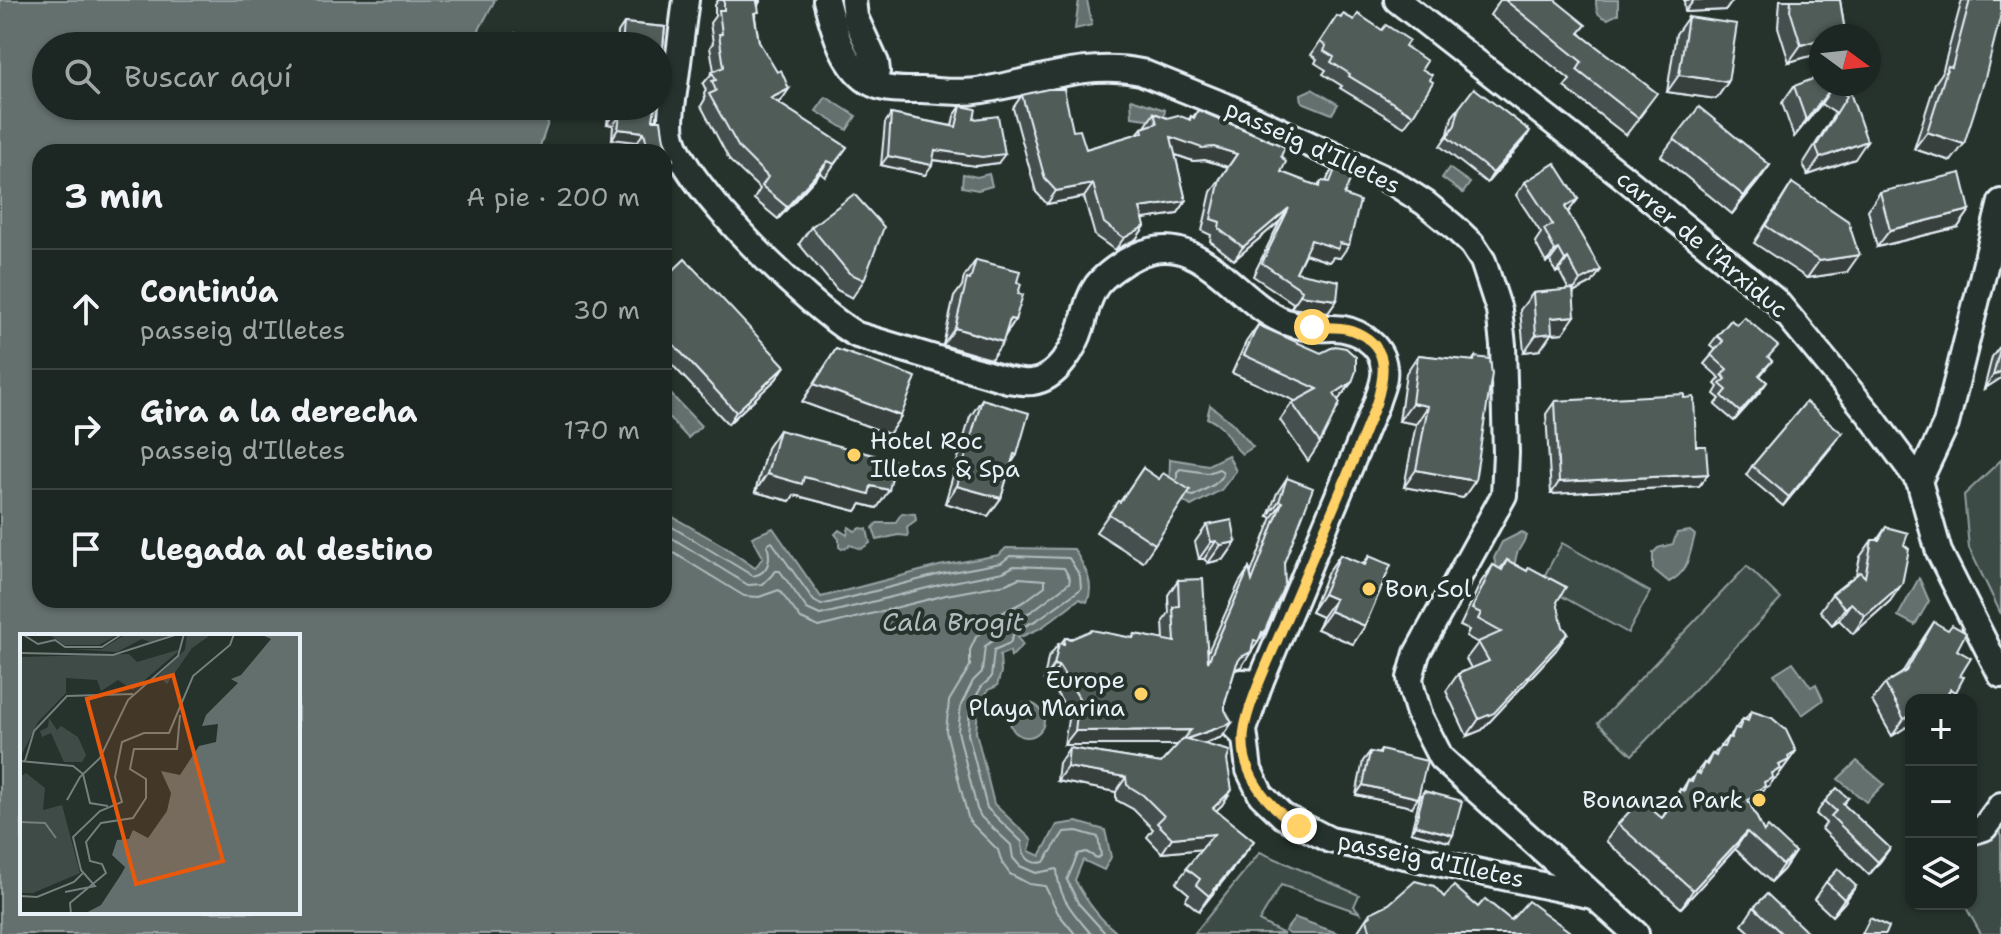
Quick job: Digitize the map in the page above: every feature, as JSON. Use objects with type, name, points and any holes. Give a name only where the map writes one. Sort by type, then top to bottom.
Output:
[{"type":"street","name":"passeig d'Illetes","points":[[672,109],[686,0]]},
{"type":"street","points":[[826,0],[845,54],[862,75],[873,76],[877,71],[855,17],[853,0]]},
{"type":"street","name":"carrer de l'Arxiduc","points":[[1397,0],[1776,301],[1870,415],[1919,481],[1939,552],[2001,675]]},
{"type":"street","points":[[870,49],[898,76],[930,90]]},
{"type":"street","name":"passeig d'Illetes","points":[[862,75],[873,84],[899,90],[954,93],[982,91],[1086,68],[1117,67],[1141,72],[1366,168],[1425,203],[1472,244],[1492,283],[1499,310],[1506,453],[1504,495],[1417,653],[1410,678],[1420,717],[1441,758],[1636,934]]},
{"type":"street","name":"passeig d'Illetes","points":[[672,120],[671,132],[677,150],[693,179],[797,289],[840,325],[857,335],[1008,380],[1033,382],[1055,371],[1071,350],[1089,300],[1107,275],[1135,256],[1150,251],[1176,250],[1200,257],[1245,297],[1284,321],[1351,330],[1376,349],[1384,368],[1384,379],[1260,683],[1244,736],[1249,770],[1261,795],[1283,816],[1330,840],[1593,896]]},
{"type":"street","points":[[1919,481],[1946,424],[2001,202]]},
{"type":"street","points":[[1977,830],[1984,828],[2001,805]]},
{"type":"street","points":[[1534,882],[1550,868],[1546,852]]},
{"type":"shaded area","points":[[2001,460],[2001,614],[1969,548],[1964,495]]},
{"type":"shaded area","points":[[1562,543],[1650,592],[1628,633],[1540,584]]},
{"type":"shaded area","points":[[1747,566],[1781,599],[1632,755],[1598,723]]},
{"type":"shaded area","points":[[2001,818],[2001,934],[1981,934],[1967,910],[1977,910],[1977,836]]},
{"type":"shaded area","points":[[1260,852],[1359,895],[1354,906],[1360,913],[1281,885],[1259,921],[1284,934],[1194,934]]},
{"type":"water","name":"Cala Brogit","points":[[0,0],[495,0],[478,32],[32,32],[32,120],[549,120],[541,144],[32,144],[32,608],[672,608],[672,517],[755,568],[763,557],[752,537],[773,528],[821,597],[939,566],[999,555],[1006,548],[1074,549],[1087,574],[1090,588],[1087,602],[1079,599],[1041,628],[1018,638],[1023,645],[1011,657],[1010,651],[1000,655],[1001,672],[997,686],[988,690],[978,711],[976,732],[994,804],[1032,840],[1029,851],[1040,856],[1057,825],[1077,822],[1105,830],[1111,857],[1104,870],[1083,860],[1075,880],[1094,910],[1119,934],[0,934]]},
{"type":"water","points":[[1079,0],[1087,0],[1092,25],[1075,29]]},
{"type":"water","points":[[1596,0],[1618,0],[1618,14],[1608,19],[1599,15]]},
{"type":"water","points":[[1312,89],[1338,104],[1332,114],[1302,102],[1301,94]]},
{"type":"water","points":[[826,97],[856,116],[847,130],[816,111]]},
{"type":"water","points":[[1131,99],[1165,110],[1163,121],[1132,117]]},
{"type":"water","points":[[1449,168],[1470,183],[1463,193],[1442,178]]},
{"type":"water","points":[[963,174],[977,177],[989,174],[992,186],[978,190],[962,187]]},
{"type":"water","points":[[672,395],[701,426],[688,438],[672,421]]},
{"type":"water","points":[[1210,405],[1232,423],[1253,447],[1242,454],[1224,430],[1207,418]]},
{"type":"water","points":[[1228,455],[1236,471],[1221,490],[1191,506],[1169,491],[1170,459],[1208,465]]},
{"type":"water","points":[[902,513],[915,514],[916,520],[907,527],[908,536],[877,540],[873,528],[877,523],[895,523]]},
{"type":"water","points":[[849,527],[855,531],[867,529],[870,543],[861,549],[850,545],[842,549],[839,547],[835,534],[839,530],[847,535]]},
{"type":"water","points":[[1690,531],[1695,535],[1687,562],[1681,573],[1669,582],[1653,569],[1653,553],[1658,548],[1673,544],[1677,533]]},
{"type":"water","points":[[1522,532],[1527,536],[1517,553],[1513,571],[1496,566],[1494,558],[1502,542]]},
{"type":"water","points":[[1919,578],[1929,601],[1915,625],[1898,616]]},
{"type":"water","points":[[1793,662],[1811,687],[1816,684],[1823,700],[1802,715],[1774,674]]},
{"type":"water","points":[[1027,703],[1039,708],[1044,720],[1039,732],[1027,737],[1015,732],[1010,720],[1015,708]]},
{"type":"water","points":[[1857,761],[1884,784],[1866,802],[1838,779]]},
{"type":"water","points":[[1295,918],[1340,934],[1290,934],[1285,931]]},
{"type":"building","points":[[724,0],[760,0],[757,2],[759,12],[754,13],[759,42],[777,72],[781,70],[789,89],[771,98],[847,147],[834,164],[828,161],[787,207],[762,186],[768,177],[739,148],[709,94],[716,91],[712,72],[724,67],[719,10],[724,10]]},
{"type":"building","points":[[1505,0],[1555,0],[1586,25],[1579,33],[1657,93],[1638,118],[1577,70],[1582,62]]},
{"type":"building","points":[[1791,0],[1840,0],[1844,24],[1809,24],[1809,43],[1801,45],[1790,10]]},
{"type":"building","points":[[1970,0],[2001,0],[2001,14],[1964,144],[1927,132],[1948,66],[1952,67]]},
{"type":"building","points":[[1343,14],[1354,20],[1358,14],[1382,30],[1386,25],[1409,40],[1405,46],[1427,61],[1422,69],[1432,75],[1430,80],[1433,82],[1413,115],[1331,62],[1334,57],[1324,51],[1326,46],[1320,42],[1337,16],[1341,18]]},
{"type":"building","points":[[1688,17],[1737,24],[1728,82],[1679,75]]},
{"type":"building","points":[[624,23],[665,27],[664,32],[623,32]]},
{"type":"building","points":[[1809,80],[1809,96],[1825,96],[1806,120],[1794,86]]},
{"type":"building","points":[[1474,88],[1530,131],[1493,173],[1447,137],[1455,125],[1459,108]]},
{"type":"building","points":[[1064,89],[1073,131],[1080,130],[1086,149],[1143,132],[1142,128],[1157,123],[1154,113],[1167,118],[1178,115],[1190,120],[1198,110],[1285,147],[1281,156],[1286,162],[1281,172],[1320,187],[1321,181],[1330,182],[1338,162],[1355,168],[1344,195],[1360,201],[1349,245],[1340,243],[1338,249],[1311,240],[1296,272],[1339,281],[1337,300],[1300,295],[1302,290],[1262,263],[1289,208],[1243,247],[1219,229],[1220,222],[1211,219],[1220,179],[1237,154],[1214,147],[1202,148],[1171,137],[1186,201],[1140,208],[1145,226],[1124,238],[1104,223],[1093,184],[1056,191],[1045,179],[1022,95]]},
{"type":"building","points":[[1847,96],[1851,96],[1867,141],[1820,158],[1816,146]]},
{"type":"building","points":[[961,106],[976,109],[974,119],[998,116],[1005,154],[982,157],[935,150],[932,165],[888,156],[891,114],[956,127]]},
{"type":"building","points":[[1699,107],[1770,165],[1744,196],[1674,139]]},
{"type":"building","points":[[619,120],[661,120],[666,144],[647,144],[644,132],[618,129]]},
{"type":"building","points":[[1555,163],[1578,199],[1565,207],[1601,270],[1580,281],[1568,258],[1565,260],[1559,249],[1555,251],[1544,229],[1553,225],[1525,182]]},
{"type":"building","points":[[1961,173],[1970,210],[1890,230],[1880,192]]},
{"type":"building","points":[[1792,183],[1848,221],[1859,255],[1819,261],[1766,226]]},
{"type":"building","points":[[854,194],[884,227],[864,280],[849,273],[811,227]]},
{"type":"building","points":[[685,259],[785,366],[736,412],[672,343],[672,271]]},
{"type":"building","points":[[976,260],[1020,271],[1018,294],[1023,295],[1015,320],[1010,319],[1003,342],[955,328],[967,279],[970,280]]},
{"type":"building","points":[[1573,289],[1575,316],[1551,318],[1552,333],[1536,335],[1533,293]]},
{"type":"building","points":[[1744,317],[1778,346],[1768,357],[1772,361],[1759,375],[1767,382],[1740,412],[1722,396],[1727,390],[1720,384],[1726,379],[1722,375],[1727,369],[1711,355],[1723,341],[1717,336],[1731,320],[1737,325]]},
{"type":"building","points":[[1258,325],[1321,353],[1335,346],[1346,348],[1356,357],[1352,382],[1334,394],[1340,403],[1320,443],[1292,403],[1318,389],[1244,355]]},
{"type":"building","points":[[2001,345],[2001,371],[1993,376]]},
{"type":"building","points":[[836,349],[916,377],[901,416],[814,384]]},
{"type":"building","points":[[1418,355],[1474,361],[1475,357],[1490,359],[1492,374],[1475,481],[1416,470],[1428,406],[1412,403]]},
{"type":"building","points":[[1684,394],[1684,398],[1694,397],[1696,446],[1706,446],[1708,474],[1559,482],[1555,401]]},
{"type":"building","points":[[982,399],[1029,413],[1001,498],[957,486]]},
{"type":"building","points":[[1806,402],[1842,433],[1789,497],[1752,466]]},
{"type":"building","points":[[779,430],[896,461],[889,490],[871,486],[869,494],[804,477],[802,484],[767,474]]},
{"type":"building","points":[[1143,468],[1159,479],[1163,473],[1190,490],[1155,544],[1109,514]]},
{"type":"building","points":[[1287,478],[1313,488],[1284,563],[1285,584],[1264,633],[1258,642],[1254,640],[1251,652],[1237,663],[1225,703],[1232,723],[1186,739],[1230,751],[1227,760],[1232,790],[1213,808],[1254,841],[1209,896],[1196,885],[1200,879],[1186,868],[1214,834],[1172,838],[1157,823],[1164,816],[1143,795],[1127,785],[1126,777],[1067,767],[1069,748],[1161,763],[1191,730],[1075,731],[1079,698],[1059,666],[1054,665],[1059,643],[1064,644],[1065,638],[1071,639],[1092,630],[1175,642],[1173,607],[1179,606],[1178,580],[1203,579],[1208,662],[1249,568],[1252,581],[1282,502],[1279,501]]},
{"type":"building","points":[[1232,520],[1236,542],[1221,545],[1211,542],[1207,525]]},
{"type":"building","points":[[1886,527],[1908,533],[1904,545],[1909,549],[1902,584],[1865,616],[1851,603],[1845,608],[1832,594],[1860,572],[1865,577],[1872,540],[1879,540]]},
{"type":"building","points":[[1340,555],[1365,565],[1369,556],[1391,565],[1365,626],[1330,611],[1335,599],[1323,594]]},
{"type":"building","points":[[1507,560],[1527,571],[1529,567],[1566,587],[1557,602],[1563,627],[1568,633],[1494,713],[1479,719],[1458,674],[1489,661],[1478,642],[1501,632],[1478,619],[1481,613],[1472,609],[1493,565],[1502,570]]},
{"type":"building","points":[[1934,622],[1948,630],[1952,625],[1966,633],[1957,650],[1971,658],[1960,676],[1964,677],[1956,692],[1950,689],[1948,694],[1905,694],[1904,719],[1885,684],[1906,671]]},
{"type":"building","points":[[1751,711],[1772,718],[1786,730],[1796,751],[1788,756],[1789,760],[1779,765],[1781,769],[1772,773],[1773,778],[1764,782],[1765,786],[1748,800],[1764,832],[1768,827],[1795,852],[1783,865],[1747,832],[1693,890],[1618,824],[1640,800],[1662,818],[1677,800],[1680,789],[1684,791],[1688,780],[1692,782],[1696,772],[1700,774],[1704,763],[1707,765],[1712,754],[1716,756],[1720,746],[1724,747],[1743,719],[1748,721]]},
{"type":"building","points":[[1381,750],[1427,761],[1418,798],[1363,785],[1370,752],[1380,754]]},
{"type":"building","points":[[1837,788],[1848,798],[1843,804],[1890,848],[1878,862],[1831,816],[1836,811],[1825,801]]},
{"type":"building","points":[[1424,791],[1462,801],[1453,835],[1415,825]]},
{"type":"building","points":[[1838,869],[1856,886],[1844,899],[1826,882]]},
{"type":"building","points":[[1415,881],[1434,886],[1444,897],[1454,886],[1478,907],[1485,899],[1511,920],[1528,901],[1573,934],[1371,934],[1367,919],[1370,913],[1389,904]]},
{"type":"building","points":[[1767,894],[1809,934],[1782,934],[1754,907]]},
{"type":"building","points":[[1870,918],[1889,927],[1886,934],[1862,934]]},
{"type":"place","name":"Hotel Roc Illetas & Spa","points":[[854,455]]},
{"type":"place","name":"Bon Sol","points":[[1369,589]]},
{"type":"place","name":"Europe Playa Marina","points":[[1141,694]]},
{"type":"place","name":"Bonanza Park","points":[[1759,800]]},
{"type":"route","points":[[1299,826],[1261,795],[1249,770],[1244,730],[1260,683],[1348,474],[1384,379],[1381,357],[1370,342],[1351,330],[1312,327]]}]
